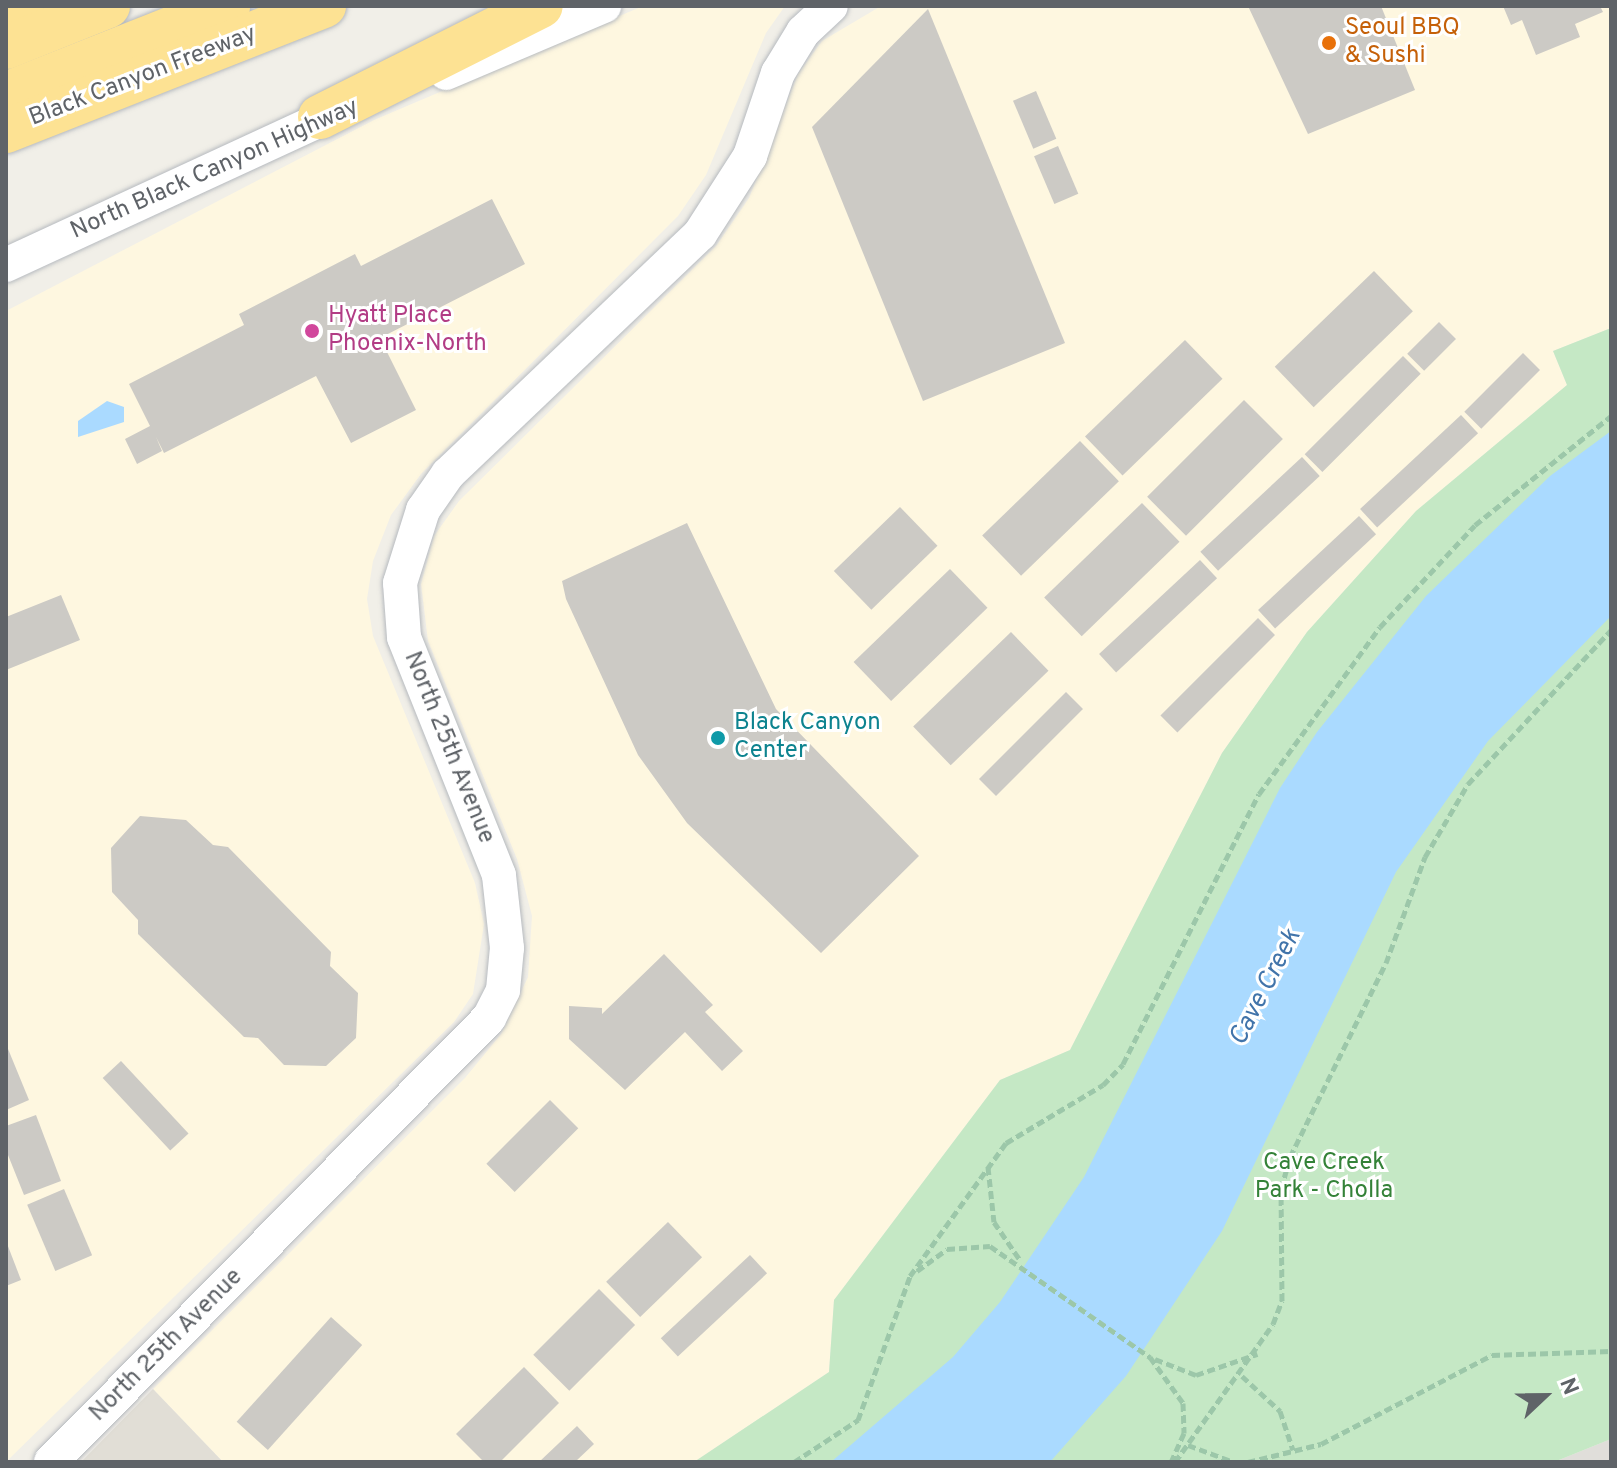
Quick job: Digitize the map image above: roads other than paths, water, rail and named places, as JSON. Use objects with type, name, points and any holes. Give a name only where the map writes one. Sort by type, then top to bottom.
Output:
[{"type":"highway","points":[[6,12],[22,6]]},
{"type":"highway","points":[[6,47],[108,6]]},
{"type":"highway","points":[[6,94],[228,6]]},
{"type":"highway","name":"Black Canyon Freeway","points":[[6,131],[324,6]]},
{"type":"highway","points":[[320,117],[541,6]]},
{"type":"street","name":"North Black Canyon Highway","points":[[6,265],[320,117],[480,61],[604,6]]},
{"type":"street","name":"North 25th Avenue","points":[[51,1462],[489,1018],[503,990],[507,948],[499,875],[404,637],[400,583],[423,510],[448,474],[700,234],[750,156],[778,73],[803,32],[831,6]]},
{"type":"water","points":[[107,401],[124,407],[124,422],[78,437],[78,421]]},
{"type":"water","name":"Cave Creek","points":[[1611,431],[1611,616],[1488,741],[1396,872],[1222,1231],[1126,1376],[1050,1462],[831,1462],[953,1357],[1000,1302],[1084,1177],[1280,788],[1317,732],[1426,596],[1550,476]]},
{"type":"place","name":"Seoul BBQ & Sushi","points":[[1329,43]]},
{"type":"place","name":"Hyatt Place Phoenix-North","points":[[312,331]]},
{"type":"place","name":"Black Canyon Center","points":[[718,738]]},
{"type":"park label","name":"Cave Creek Park - Cholla","points":[[1324,1178]]}]
